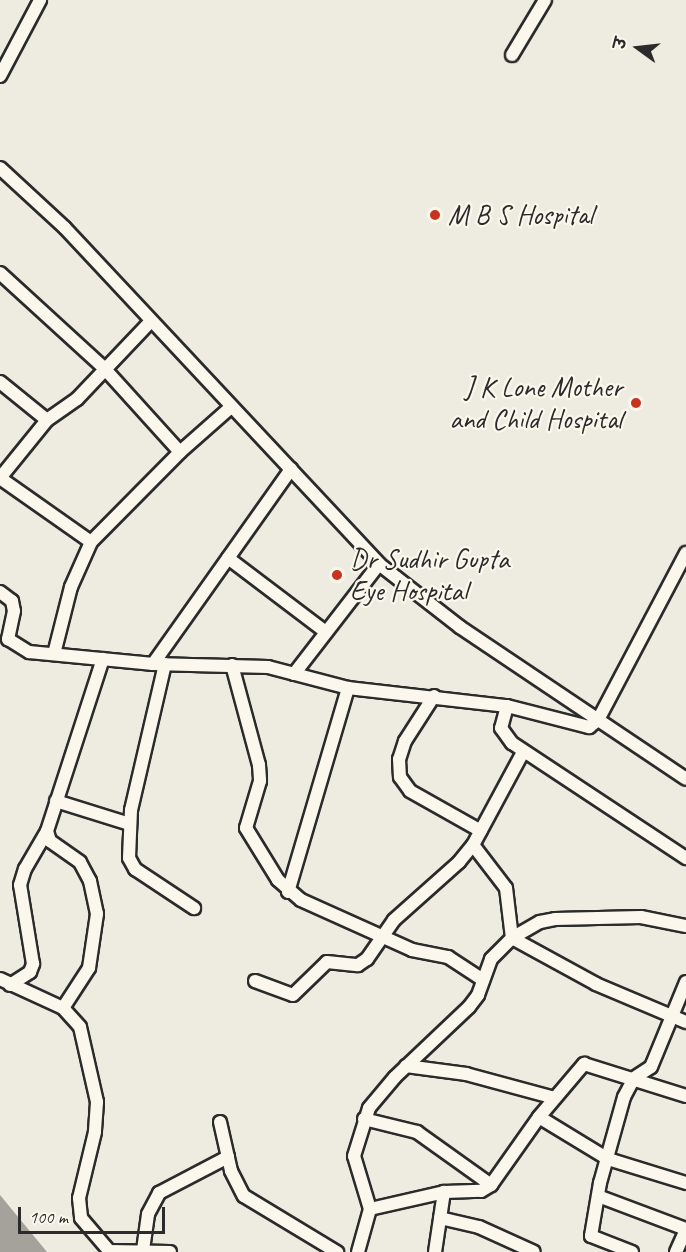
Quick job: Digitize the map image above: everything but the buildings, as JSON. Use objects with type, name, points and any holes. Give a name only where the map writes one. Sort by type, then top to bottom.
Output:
[{"type":"street","points":[[0,76],[40,0]]},
{"type":"street","points":[[512,55],[545,0]]},
{"type":"street","points":[[0,168],[65,228],[150,322],[379,564],[460,627],[686,779]]},
{"type":"street","points":[[0,273],[104,368],[180,452]]},
{"type":"street","points":[[91,543],[0,478],[47,420],[63,411],[150,322]]},
{"type":"street","points":[[0,382],[47,420]]},
{"type":"street","points":[[54,654],[72,587],[91,543],[180,452],[231,407]]},
{"type":"street","points":[[194,908],[135,869],[129,858],[130,824],[159,664],[228,558],[291,469]]},
{"type":"street","points":[[0,592],[12,601],[14,611],[8,639],[29,652],[159,664],[268,667],[348,688],[507,706],[576,726],[589,727],[598,720],[686,553]]},
{"type":"street","points":[[228,558],[326,632]]},
{"type":"street","points":[[294,675],[379,564]]},
{"type":"street","points":[[5,982],[30,972],[33,964],[20,885],[25,868],[47,831],[103,659]]},
{"type":"street","points":[[232,665],[259,765],[260,781],[246,828],[249,838],[288,891],[412,950],[448,957],[483,980]]},
{"type":"street","points":[[288,891],[348,688]]},
{"type":"street","points":[[434,696],[405,741],[399,759],[400,777],[416,795],[482,831]]},
{"type":"street","points":[[507,706],[501,728],[523,752],[686,858]]},
{"type":"street","points":[[255,981],[293,995],[327,962],[357,965],[368,959],[381,935],[473,845],[523,752]]},
{"type":"street","points":[[56,801],[130,824]]},
{"type":"street","points":[[47,831],[50,841],[80,862],[90,881],[97,914],[89,968],[63,1008]]},
{"type":"street","points":[[473,845],[506,888],[512,938]]},
{"type":"street","points":[[350,1252],[361,1246],[370,1209],[354,1156],[364,1119],[406,1066],[469,1007],[491,959],[512,938],[540,922],[555,919],[641,917],[686,926]]},
{"type":"street","points":[[512,938],[671,1018],[686,1022]]},
{"type":"street","points":[[5,982],[63,1008],[80,1027],[97,1102],[95,1132],[79,1198],[81,1218],[110,1251],[170,1252]]},
{"type":"street","points":[[632,1252],[591,1236],[598,1196],[624,1097],[634,1078],[651,1067],[686,982]]},
{"type":"street","points":[[370,1209],[444,1192],[472,1194],[491,1185],[539,1117],[584,1064],[686,1096]]},
{"type":"street","points":[[406,1066],[466,1074],[555,1098]]},
{"type":"street","points":[[539,1117],[608,1159],[686,1183]]},
{"type":"street","points":[[364,1119],[417,1132],[491,1185]]},
{"type":"street","points":[[220,1122],[228,1157],[244,1196],[337,1252]]},
{"type":"street","points":[[143,1250],[148,1214],[159,1193],[228,1157]]},
{"type":"street","points":[[435,1252],[444,1192]]},
{"type":"street","points":[[598,1196],[686,1230],[676,1252]]},
{"type":"street","points":[[440,1218],[479,1227],[534,1252]]},
{"type":"shaded area","points":[[0,1195],[47,1252],[0,1252]]},
{"type":"place","name":"M B S Hospital","points":[[435,215]]},
{"type":"place","name":"J K Lone Mother and Child Hospital","points":[[636,403]]},
{"type":"place","name":"Dr Sudhir Gupta Eye Hospital","points":[[337,575]]}]
